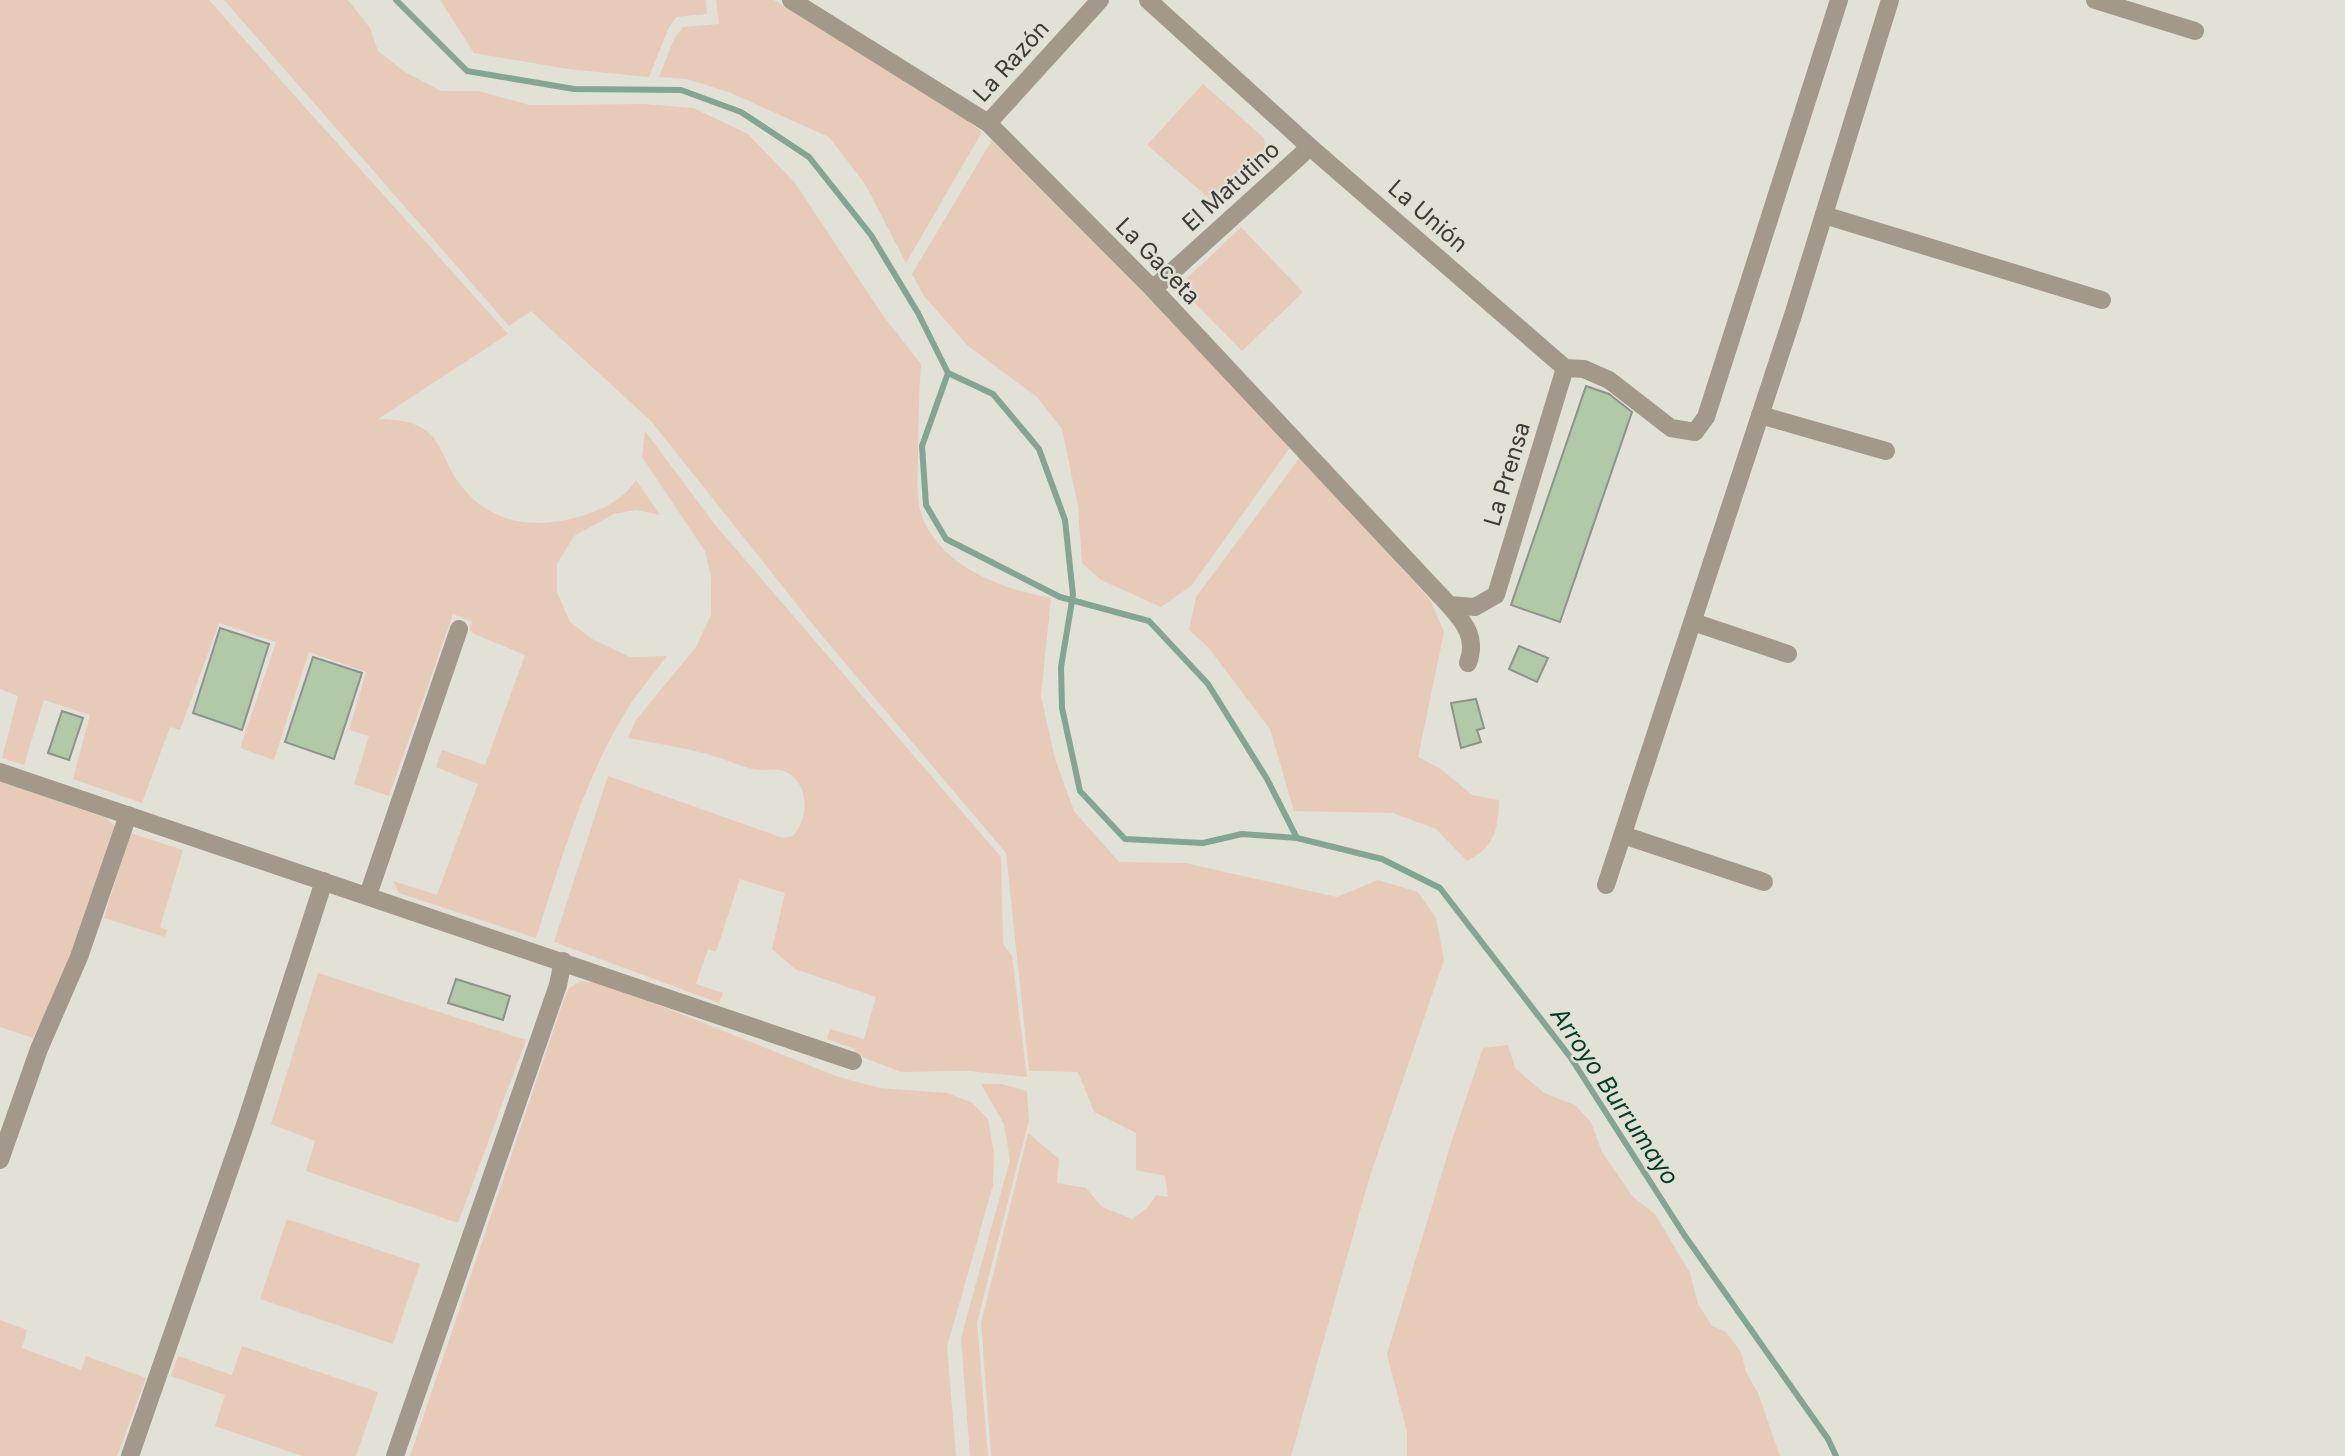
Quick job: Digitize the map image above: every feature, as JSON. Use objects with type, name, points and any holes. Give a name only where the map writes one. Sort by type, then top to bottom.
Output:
[{"type":"street","name":"La Gaceta","points":[[791,0],[988,123],[1153,289],[1449,605],[1467,627],[1473,642],[1468,663]]},
{"type":"street","name":"La Razón","points":[[988,123],[1100,0]]},
{"type":"street","name":"La Unión","points":[[1148,0],[1310,146],[1565,368],[1584,369],[1609,380],[1671,428],[1695,432],[1711,404],[1839,0]]},
{"type":"street","points":[[1606,885],[1760,415],[1890,0]]},
{"type":"street","points":[[2095,0],[2195,30]]},
{"type":"street","name":"El Matutino","points":[[1153,289],[1310,146]]},
{"type":"street","points":[[1824,215],[2102,300]]},
{"type":"street","name":"La Prensa","points":[[1449,605],[1475,607],[1496,595],[1565,368]]},
{"type":"street","points":[[1760,415],[1886,451]]},
{"type":"street","points":[[1693,622],[1788,654]]},
{"type":"street","points":[[368,895],[459,629]]},
{"type":"street","points":[[0,772],[853,1061]]},
{"type":"street","points":[[0,1160],[39,1049],[79,957],[128,815]]},
{"type":"street","points":[[1623,835],[1764,882]]},
{"type":"street","points":[[130,1456],[245,1125],[324,881]]},
{"type":"street","points":[[395,1456],[558,985],[563,961]]},
{"type":"shaded area","points":[[0,0],[209,0],[508,334],[378,419],[410,423],[428,432],[464,489],[476,502],[505,518],[538,523],[583,516],[617,500],[636,480],[660,515],[636,510],[614,514],[574,536],[557,564],[557,592],[570,622],[592,639],[630,657],[667,656],[631,703],[600,759],[576,817],[536,938],[399,893],[393,881],[437,895],[478,784],[436,767],[442,750],[485,765],[525,655],[474,634],[470,630],[471,621],[453,614],[389,796],[354,784],[369,736],[349,730],[366,672],[309,652],[274,760],[240,748],[276,642],[219,623],[180,730],[170,727],[142,803],[73,779],[90,715],[44,700],[24,765],[2,758],[18,696],[0,689]]},
{"type":"shaded area","points":[[224,0],[348,0],[370,28],[378,51],[405,72],[441,91],[479,91],[529,105],[645,104],[693,108],[748,134],[795,183],[884,317],[921,364],[918,496],[920,512],[933,536],[945,551],[976,574],[1013,589],[1051,598],[1041,696],[1055,759],[1074,811],[1119,862],[1185,863],[1337,897],[1378,880],[1418,892],[1436,918],[1444,960],[1369,1179],[1291,1456],[991,1456],[981,1323],[1028,1133],[1059,1159],[1057,1183],[1086,1188],[1102,1207],[1132,1219],[1147,1208],[1156,1195],[1168,1197],[1165,1176],[1136,1170],[1136,1133],[1094,1112],[1078,1072],[1029,1071],[1006,853],[818,631],[651,421],[531,311],[509,326]]},
{"type":"shaded area","points":[[440,0],[706,0],[707,14],[676,17],[668,29],[649,77],[568,69],[474,53]]},
{"type":"shaded area","points":[[716,0],[774,0],[949,106],[982,132],[906,263],[865,184],[829,137],[731,93],[687,79],[659,77],[674,39],[683,27],[719,24]]},
{"type":"shaded area","points":[[1203,84],[1264,138],[1265,150],[1217,205],[1147,145]]},
{"type":"shaded area","points":[[992,140],[1083,228],[1291,446],[1192,585],[1161,607],[1101,580],[1082,563],[1078,506],[1062,429],[1037,397],[968,346],[924,296],[912,274]]},
{"type":"shaded area","points":[[1241,227],[1303,292],[1242,351],[1186,294],[1187,278]]},
{"type":"shaded area","points":[[645,431],[716,526],[1001,857],[1003,944],[1012,956],[1027,1077],[968,1071],[901,1072],[854,1054],[855,1049],[827,1039],[830,1029],[864,1039],[876,997],[795,969],[772,949],[785,893],[740,879],[716,952],[708,949],[696,984],[723,993],[719,1003],[554,942],[608,776],[783,838],[793,836],[804,813],[804,796],[790,774],[753,769],[697,752],[628,738],[636,720],[696,647],[711,615],[711,577],[705,551],[642,457]]},
{"type":"shaded area","points":[[1301,456],[1431,601],[1444,632],[1418,757],[1441,769],[1472,795],[1499,800],[1498,820],[1493,836],[1484,850],[1467,861],[1436,829],[1393,813],[1294,811],[1270,729],[1208,647],[1189,630],[1196,597]]},
{"type":"shaded area","points":[[0,781],[106,818],[114,825],[116,835],[82,939],[33,1038],[0,1027]]},
{"type":"shaded area","points":[[130,833],[183,850],[160,927],[167,930],[165,937],[104,918]]},
{"type":"shaded area","points":[[318,973],[526,1040],[458,1223],[306,1171],[315,1141],[271,1124]]},
{"type":"shaded area","points":[[581,981],[606,984],[836,1076],[880,1088],[947,1093],[971,1102],[988,1119],[994,1153],[993,1185],[947,1347],[956,1456],[410,1456],[563,1002],[569,988]]},
{"type":"shaded area","points":[[1508,1045],[1515,1068],[1544,1093],[1575,1105],[1591,1122],[1602,1152],[1633,1197],[1655,1214],[1690,1273],[1698,1304],[1712,1326],[1726,1332],[1741,1352],[1746,1372],[1758,1393],[1780,1456],[1407,1456],[1407,1432],[1387,1354],[1483,1048]]},
{"type":"shaded area","points":[[981,1084],[1002,1084],[1027,1091],[1029,1120],[977,1322],[988,1456],[970,1456],[961,1338],[1010,1160],[1004,1124]]},
{"type":"shaded area","points":[[287,1219],[420,1264],[393,1344],[260,1299]]},
{"type":"shaded area","points":[[0,1320],[27,1330],[22,1348],[81,1370],[86,1356],[146,1378],[117,1456],[0,1456]]},
{"type":"shaded area","points":[[242,1346],[378,1392],[356,1456],[302,1456],[215,1426],[225,1395],[171,1376],[178,1356],[232,1375]]},
{"type":"building","points":[[1586,386],[1609,394],[1632,412],[1560,622],[1511,605]]},
{"type":"building","points":[[220,628],[269,644],[242,730],[193,713]]},
{"type":"building","points":[[1519,646],[1548,658],[1537,682],[1509,669]]},
{"type":"building","points":[[313,657],[362,673],[334,759],[285,742]]},
{"type":"building","points":[[1476,699],[1484,728],[1477,730],[1481,742],[1461,748],[1451,703]]},
{"type":"building","points":[[62,711],[83,718],[69,760],[48,753]]},
{"type":"building","points":[[456,979],[510,996],[503,1020],[448,1003]]},
{"type":"waterway","name":"Arroyo Burrumayo","points":[[396,0],[467,71],[574,89],[681,90],[741,112],[809,157],[871,235],[918,313],[948,373],[922,446],[926,505],[946,539],[1060,597],[1149,621],[1208,684],[1267,779],[1297,838],[1382,859],[1440,888],[1571,1058],[1685,1236],[1828,1439],[1836,1456]]},
{"type":"waterway","name":"Arroyo Burrumayo","points":[[948,373],[993,394],[1039,449],[1065,520],[1073,595],[1061,667],[1062,708],[1080,791],[1125,839],[1203,843],[1242,834],[1297,838]]}]
